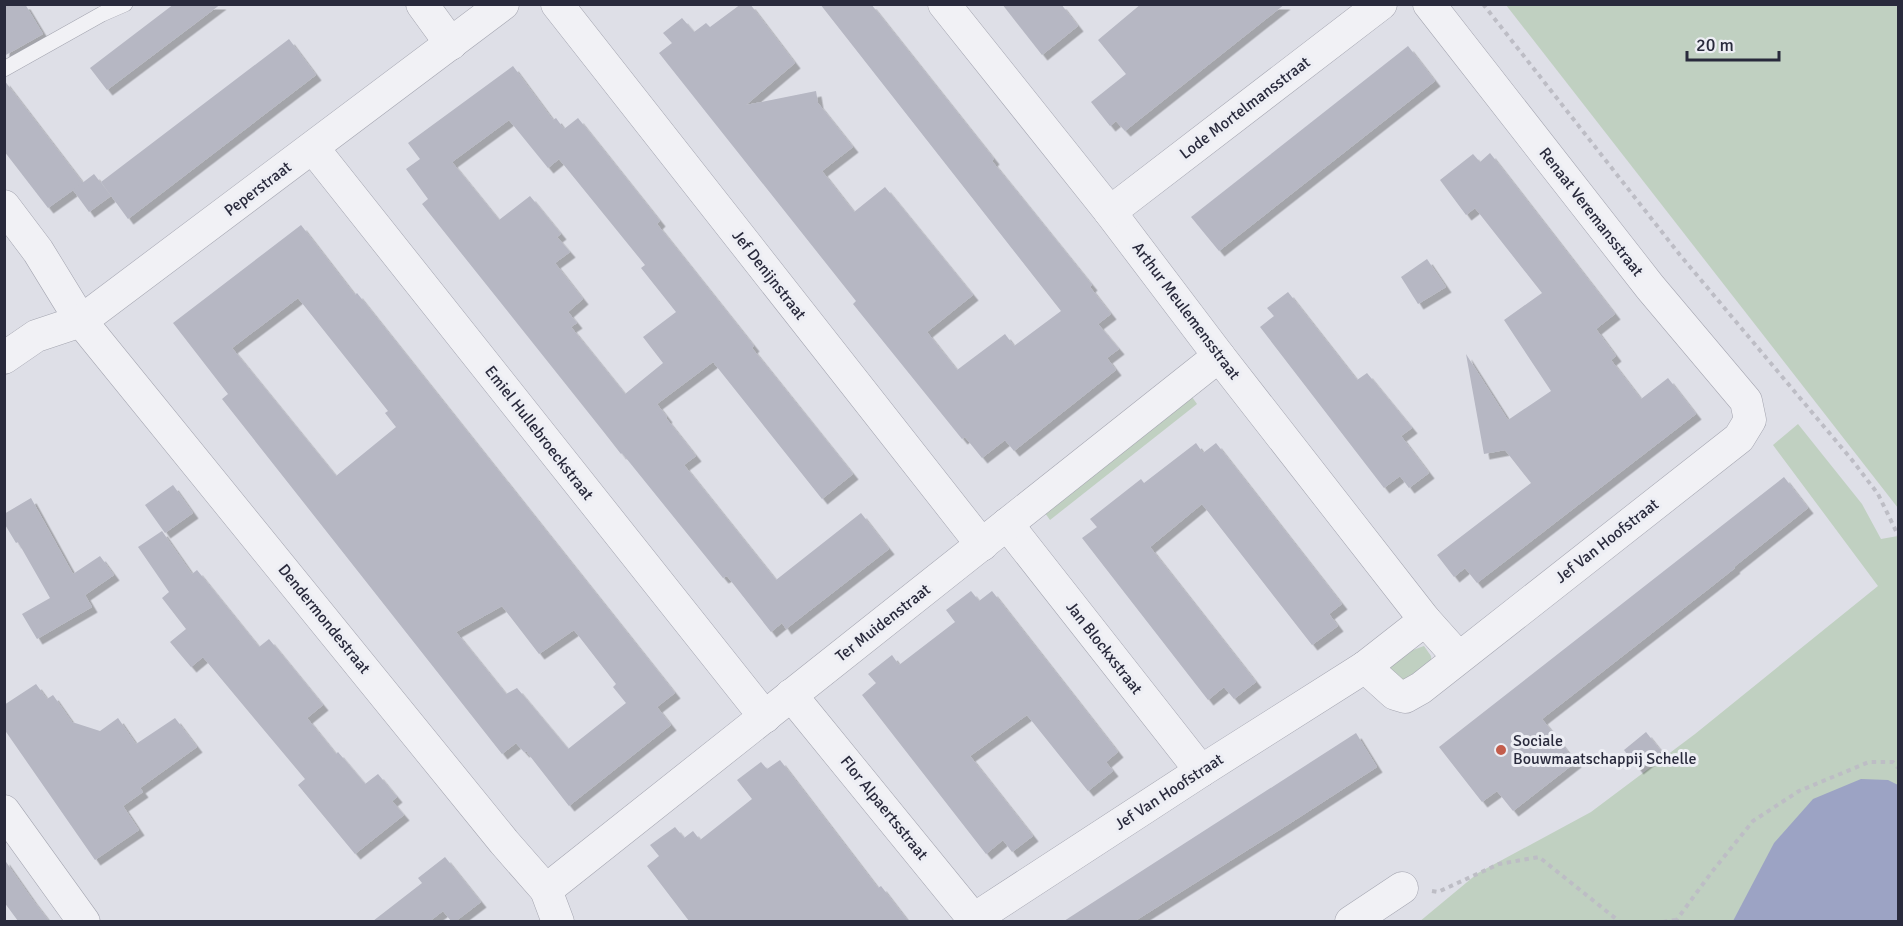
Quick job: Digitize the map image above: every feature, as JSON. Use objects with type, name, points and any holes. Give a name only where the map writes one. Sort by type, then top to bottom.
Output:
[{"type":"street","points":[[422,4],[451,44]]},
{"type":"street","name":"Peperstraat","points":[[4,358],[36,336],[81,321],[503,4]]},
{"type":"street","name":"Jef Denijnstraat","points":[[557,4],[982,545]]},
{"type":"street","name":"Arthur Meulemensstraat","points":[[944,4],[1110,212],[1425,620]]},
{"type":"street","name":"Lode Mortelmansstraat","points":[[1110,212],[1381,4]]},
{"type":"street","name":"Renaat Veremansstraat","points":[[1429,4],[1650,287],[1746,401],[1750,420]]},
{"type":"street","name":"Emiel Hullebroeckstraat","points":[[313,148],[765,717]]},
{"type":"street","name":"Dendermondestraat","points":[[4,206],[38,251],[81,321],[546,890],[558,921]]},
{"type":"street","name":"Ter Muidenstraat","points":[[546,890],[1219,356]]},
{"type":"street","name":"Jef Van Hoofstraat","points":[[1365,667],[1395,694],[1405,697],[1421,688],[1739,438],[1750,420]]},
{"type":"street","name":"Jan Blockxstraat","points":[[1007,524],[1201,771]]},
{"type":"street","points":[[1425,620],[1459,658]]},
{"type":"street","name":"Jef Van Hoofstraat","points":[[975,920],[1201,771],[1365,667],[1425,620]]},
{"type":"street","name":"Flor Alpaertsstraat","points":[[792,695],[975,920]]},
{"type":"street","points":[[4,811],[84,921]]},
{"type":"street","points":[[1351,921],[1402,888]]},
{"type":"lane","points":[[4,69],[102,14],[125,4]]},
{"type":"path","points":[[1483,4],[1680,255],[1852,460],[1878,494],[1899,535]]},
{"type":"path","points":[[1663,921],[1675,921],[1753,821],[1799,791],[1869,762],[1893,762],[1899,768]]},
{"type":"path","points":[[1402,888],[1438,892],[1499,864],[1539,857],[1620,921]]},
{"type":"green space","points":[[1506,5],[1898,5],[1898,508]]},
{"type":"green space","points":[[1192,397],[1197,404],[1050,520],[1045,513]]},
{"type":"green space","points":[[1798,424],[1862,504],[1881,539],[1898,536],[1898,921],[1419,922],[1478,873],[1591,812],[1695,734],[1878,586],[1773,445]]},
{"type":"green space","points":[[1424,646],[1431,656],[1432,666],[1404,687],[1388,667],[1413,650]]},
{"type":"water","points":[[1861,779],[1888,780],[1898,785],[1898,921],[1733,921],[1774,843],[1813,799]]},
{"type":"building","points":[[4,4],[25,4],[43,34],[4,56]]},
{"type":"building","points":[[174,4],[221,4],[107,90],[90,68]]},
{"type":"building","points":[[741,4],[750,4],[795,63],[746,105],[816,91],[818,103],[853,147],[822,171],[854,212],[885,187],[973,295],[927,332],[957,370],[1005,334],[1014,346],[1061,311],[820,4],[871,4],[994,159],[992,161],[1092,285],[1090,287],[1111,314],[1098,324],[1119,349],[1107,358],[1116,370],[1014,451],[1005,440],[982,458],[965,437],[962,439],[853,304],[856,301],[659,53],[672,43],[663,33],[682,18],[694,32],[706,23],[710,27]]},
{"type":"building","points":[[1002,4],[1061,4],[1078,26],[1042,55]]},
{"type":"building","points":[[1141,4],[1285,4],[1125,131],[1116,121],[1110,126],[1091,102],[1126,74],[1098,40]]},
{"type":"building","points":[[289,39],[316,75],[128,219],[101,182]]},
{"type":"building","points":[[1408,46],[1435,81],[1219,251],[1191,217]]},
{"type":"building","points":[[513,66],[553,120],[556,118],[564,129],[578,118],[660,221],[657,224],[754,346],[752,348],[853,474],[822,499],[713,362],[657,404],[696,456],[684,465],[776,580],[861,513],[889,549],[786,629],[782,623],[771,632],[727,576],[723,578],[621,454],[422,204],[428,199],[406,169],[420,159],[408,143]],"holes":[[[509,120],[548,168],[559,159],[645,265],[641,268],[676,312],[643,337],[663,363],[625,394],[571,327],[577,323],[568,312],[583,299],[555,263],[570,252],[557,237],[561,234],[530,196],[499,220],[452,162]]]},
{"type":"building","points":[[4,80],[83,183],[48,208],[4,151]]},
{"type":"building","points":[[1490,153],[1615,314],[1596,329],[1616,356],[1611,360],[1641,399],[1668,378],[1696,414],[1477,583],[1465,568],[1454,577],[1437,555],[1531,483],[1505,450],[1484,454],[1466,354],[1508,420],[1551,391],[1504,320],[1542,293],[1475,208],[1466,215],[1440,180],[1473,154],[1480,162]]},
{"type":"building","points":[[94,174],[111,196],[89,212],[73,190]]},
{"type":"building","points":[[301,225],[675,693],[657,707],[671,725],[569,806],[526,751],[524,752],[516,743],[502,754],[222,399],[228,394],[173,323]],"holes":[[[298,298],[388,411],[385,413],[396,427],[336,476],[232,348]],[[502,606],[539,654],[574,630],[616,684],[613,687],[626,703],[568,749],[517,688],[506,694],[456,632]]]},
{"type":"building","points":[[1427,259],[1446,287],[1418,304],[1401,277]]},
{"type":"building","points":[[1288,292],[1357,380],[1367,373],[1412,428],[1401,436],[1429,473],[1409,488],[1400,476],[1384,488],[1260,327],[1274,316],[1267,308]]},
{"type":"building","points":[[1196,443],[1203,453],[1216,443],[1342,604],[1329,614],[1338,626],[1312,645],[1202,504],[1150,547],[1256,682],[1234,699],[1224,687],[1208,700],[1082,538],[1097,527],[1090,519],[1141,479],[1144,483]]},
{"type":"building","points":[[1784,477],[1808,508],[1542,719],[1576,762],[1513,811],[1497,791],[1482,802],[1439,747]]},
{"type":"building","points":[[173,485],[193,513],[165,533],[145,505]]},
{"type":"building","points":[[31,498],[73,574],[100,556],[114,575],[85,595],[92,607],[37,639],[22,614],[50,598],[18,542],[16,543],[4,523],[4,514]]},
{"type":"building","points":[[162,531],[192,574],[197,570],[259,647],[269,639],[323,705],[307,718],[336,754],[338,752],[365,784],[378,774],[397,797],[392,801],[404,815],[355,854],[298,785],[305,779],[203,657],[191,667],[170,642],[186,629],[162,598],[169,592],[138,547]]},
{"type":"building","points":[[971,591],[979,601],[992,591],[1118,752],[1106,762],[1113,771],[1088,791],[1027,715],[970,756],[1033,836],[1012,852],[1003,840],[986,854],[862,695],[876,683],[868,674],[892,655],[899,665],[955,622],[946,610]]},
{"type":"building","points":[[36,684],[47,699],[53,695],[72,722],[100,731],[118,718],[136,744],[175,718],[197,747],[140,788],[143,792],[123,806],[139,830],[95,860],[4,729],[4,705]]},
{"type":"building","points":[[1646,732],[1661,751],[1638,769],[1624,750]]},
{"type":"building","points":[[1356,733],[1377,767],[1292,822],[1135,921],[1064,921]]},
{"type":"building","points":[[780,760],[878,888],[881,886],[908,921],[689,921],[647,866],[659,856],[650,845],[675,827],[684,838],[693,831],[700,840],[752,799],[737,780],[761,762],[767,769]]},
{"type":"building","points":[[445,857],[481,902],[456,921],[451,921],[443,911],[430,921],[373,921],[422,883],[418,878]]},
{"type":"building","points":[[4,859],[49,921],[18,921],[4,902]]},
{"type":"place","name":"Sociale Bouwmaatschappij Schelle","points":[[1501,750]]}]
